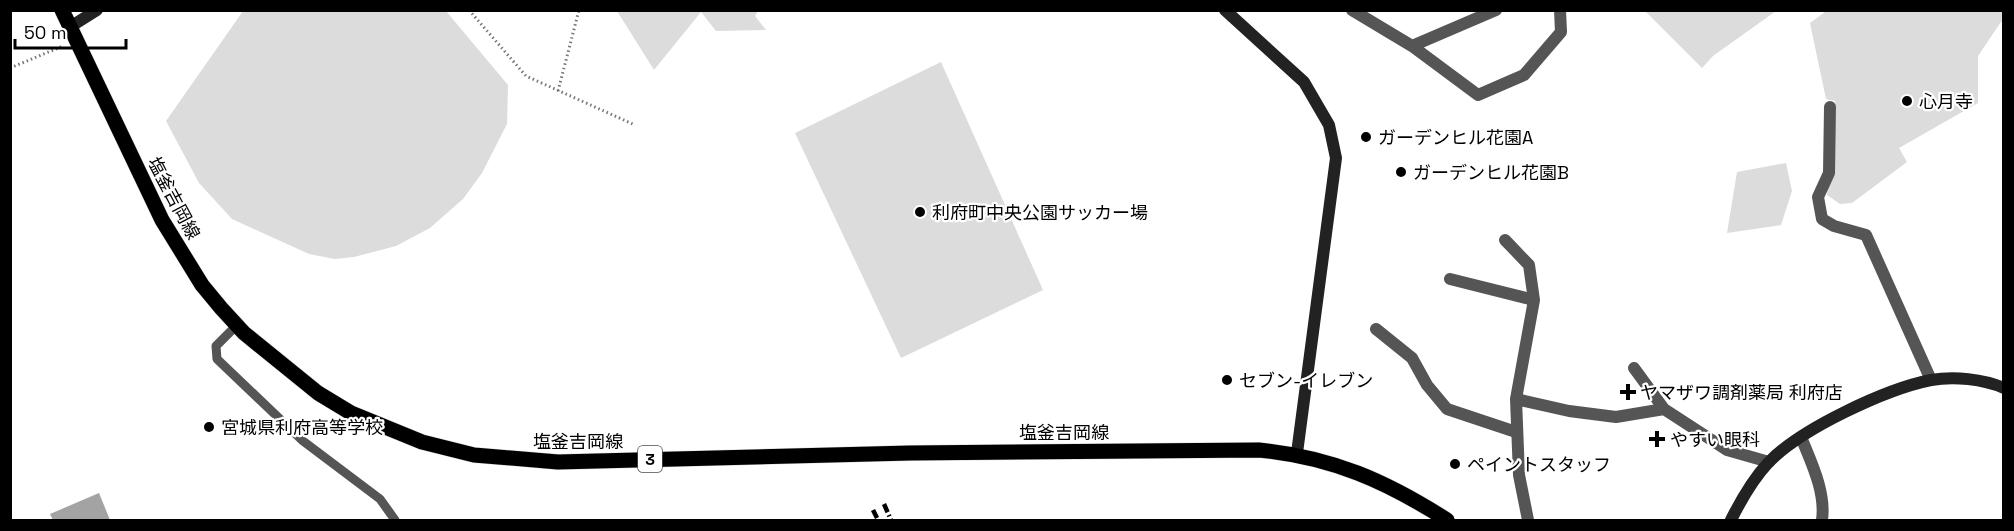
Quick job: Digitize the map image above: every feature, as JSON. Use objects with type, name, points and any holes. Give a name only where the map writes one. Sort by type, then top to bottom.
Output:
[{"type":"main road","name":"塩釜吉岡線","points":[[62,10],[162,220],[202,285],[236,326],[299,379],[351,413],[422,442],[494,457],[558,462],[910,453],[1235,450],[1297,453],[1353,469],[1396,489],[1428,516],[1447,520]]},
{"type":"street","points":[[70,27],[97,10]]},
{"type":"street","points":[[1225,10],[1304,82],[1329,125],[1336,158],[1297,453]]},
{"type":"street","points":[[1352,10],[1412,45],[1478,95],[1524,75],[1561,32],[1560,10]]},
{"type":"street","points":[[1412,45],[1496,10]]},
{"type":"street","points":[[1830,107],[1829,173],[1818,197],[1822,219],[1834,226],[1866,235],[1931,380]]},
{"type":"street","points":[[1505,240],[1529,264],[1534,300],[1516,399],[1519,475],[1528,520]]},
{"type":"street","points":[[1450,279],[1534,300]]},
{"type":"street","points":[[1376,329],[1412,358],[1427,386],[1447,409],[1516,432]]},
{"type":"street","points":[[1634,368],[1664,409],[1727,450],[1769,462]]},
{"type":"street","points":[[1731,520],[1747,491],[1769,462],[1801,437],[1865,403],[1931,380],[1959,379],[1994,384],[2004,388]]},
{"type":"street","points":[[1516,399],[1569,411],[1617,417],[1664,409]]},
{"type":"street","points":[[1801,437],[1816,476],[1823,511],[1822,520]]},
{"type":"lane","points":[[236,326],[216,346],[217,359],[303,441],[380,499],[395,520]]},
{"type":"path","points":[[469,10],[526,76],[635,125]]},
{"type":"path","points":[[558,91],[579,10]]},
{"type":"path","points":[[10,68],[59,48]]},
{"type":"shaded area","points":[[243,11],[446,11],[508,85],[507,124],[482,173],[463,199],[430,228],[396,246],[354,257],[335,259],[309,254],[232,219],[199,183],[166,121]]},
{"type":"shaded area","points":[[617,11],[758,11],[755,16],[766,30],[716,31],[701,12],[654,70]]},
{"type":"shaded area","points":[[1645,11],[1776,11],[1713,56],[1702,68]]},
{"type":"shaded area","points":[[2003,11],[2003,19],[1978,56],[1978,103],[1899,148],[1907,162],[1852,203],[1840,204],[1827,195],[1836,117],[1835,101],[1826,99],[1810,23],[1825,12]]},
{"type":"shaded area","name":"利府町中央公園サッカー場","points":[[941,62],[1043,290],[901,358],[795,133]]},
{"type":"shaded area","points":[[1786,163],[1792,191],[1781,225],[1727,233],[1737,172]]},
{"type":"shaded area","points":[[99,493],[110,520],[53,520],[50,514]]},
{"type":"railway","points":[[884,504],[891,520]]},
{"type":"railway","points":[[873,510],[878,520]]},
{"type":"place","name":"心月寺","points":[[1907,101]]},
{"type":"place","name":"ガーデンヒル花園A","points":[[1366,137]]},
{"type":"place","name":"ガーデンヒル花園B","points":[[1401,172]]},
{"type":"place","name":"利府町中央公園サッカー場","points":[[920,212]]},
{"type":"place","name":"セブン-イレブン","points":[[1227,380]]},
{"type":"place","name":"ヤマザワ調剤薬局 利府店","points":[[1628,392]]},
{"type":"place","name":"宮城県利府高等学校","points":[[209,427]]},
{"type":"place","name":"やすい眼科","points":[[1657,439]]},
{"type":"place","name":"ペイントスタッフ","points":[[1455,464]]}]
